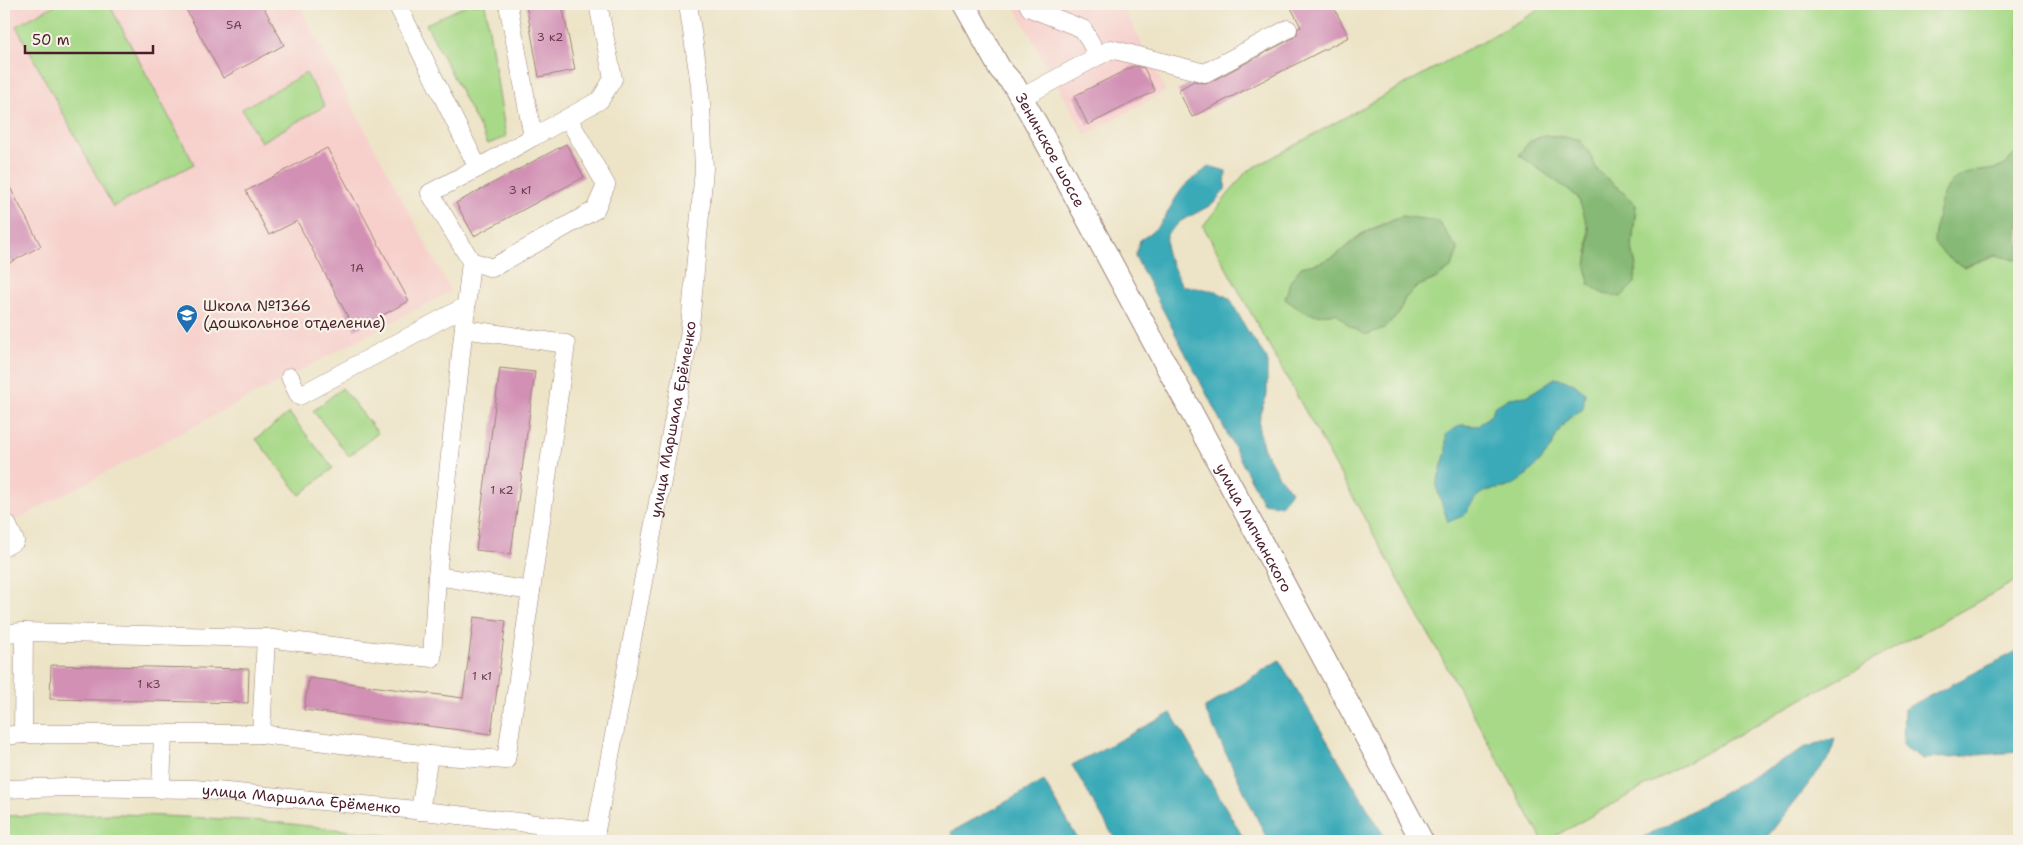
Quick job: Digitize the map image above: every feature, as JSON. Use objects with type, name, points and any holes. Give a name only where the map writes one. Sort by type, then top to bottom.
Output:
[{"type":"main road","name":"Зенинское шоссе","points":[[964,4],[1000,70],[1018,92],[1084,215]]},
{"type":"main road","name":"Зенинское шоссе","points":[[978,4],[1010,63],[1018,92]]},
{"type":"main road","name":"улица Липчанского","points":[[1084,215],[1422,841]]},
{"type":"street","points":[[397,4],[478,168]]},
{"type":"street","points":[[508,4],[533,137]]},
{"type":"street","points":[[4,633],[266,638],[432,658],[437,576],[471,261],[430,194],[600,100],[614,79],[598,4]]},
{"type":"street","name":"улица Маршала Ерёменко","points":[[4,789],[195,789],[420,811],[595,836],[689,338],[704,169],[700,85],[688,4]]},
{"type":"street","points":[[1028,4],[1030,8],[1084,29],[1098,56]]},
{"type":"street","points":[[1018,92],[1111,49],[1205,72],[1288,29]]},
{"type":"street","points":[[471,261],[492,268],[595,210],[606,185],[568,118]]},
{"type":"street","points":[[290,377],[299,396],[466,306]]},
{"type":"street","points":[[4,736],[23,734],[261,734],[429,755],[506,760],[566,344],[464,330]]},
{"type":"street","points":[[4,547],[15,541],[7,524]]},
{"type":"street","points":[[437,576],[531,591]]},
{"type":"street","points":[[23,734],[24,632]]},
{"type":"street","points":[[261,734],[266,638]]},
{"type":"street","points":[[161,788],[163,733]]},
{"type":"street","points":[[420,811],[429,755]]},
{"type":"shaded area","name":"Школа №1366 (дошкольное отделение)","points":[[4,4],[298,4],[451,291],[4,526]]},
{"type":"shaded area","points":[[1013,4],[1122,4],[1166,91],[1085,135]]},
{"type":"green space","points":[[57,4],[109,4],[194,164],[113,207],[16,26]]},
{"type":"green space","points":[[469,4],[485,4],[506,137],[488,144],[426,24]]},
{"type":"green space","points":[[1550,4],[2019,4],[2019,151],[2001,168],[1971,172],[1963,267],[1996,255],[2014,260],[2019,258],[2019,579],[1543,841],[1203,226],[1246,172]],"holes":[[[1545,135],[1579,139],[1590,154],[1597,170],[1636,205],[1632,248],[1636,266],[1586,266],[1588,231],[1585,215],[1578,198],[1560,183],[1519,155],[1529,142]],[[1393,219],[1438,221],[1458,250],[1435,279],[1418,286],[1405,298],[1398,315],[1349,326],[1336,313],[1309,313],[1285,299],[1301,267],[1319,263],[1335,256],[1361,234]],[[1555,378],[1583,409],[1567,420],[1556,434],[1548,452],[1506,488],[1487,489],[1472,499],[1465,515],[1448,522],[1436,486],[1446,452],[1461,425],[1478,426],[1509,398],[1527,396]]]},
{"type":"green space","points":[[306,73],[325,106],[261,142],[242,109]]},
{"type":"green space","points":[[1545,135],[1579,139],[1590,154],[1597,170],[1636,205],[1632,248],[1636,266],[1635,283],[1621,297],[1603,294],[1589,284],[1586,266],[1589,230],[1578,197],[1519,155],[1529,142]]},
{"type":"green space","points":[[2019,151],[2019,258],[2015,260],[1996,255],[1963,267],[1947,257],[1934,243],[1942,199],[1950,184],[1958,177],[2003,166]]},
{"type":"green space","points":[[1402,216],[1438,221],[1458,250],[1451,268],[1435,279],[1418,286],[1405,298],[1398,315],[1384,328],[1366,335],[1349,326],[1336,313],[1320,315],[1309,313],[1285,299],[1290,282],[1301,267],[1319,263],[1335,256],[1361,235]]},
{"type":"green space","points":[[342,388],[378,433],[349,456],[313,411]]},
{"type":"green space","points":[[289,413],[333,468],[300,495],[256,439]]},
{"type":"green space","points":[[121,814],[265,821],[437,841],[4,841],[4,816]]},
{"type":"water","points":[[1209,166],[1226,171],[1225,190],[1213,204],[1181,221],[1167,234],[1166,252],[1182,286],[1216,291],[1230,299],[1247,330],[1267,359],[1267,395],[1260,413],[1259,430],[1263,447],[1280,478],[1291,491],[1281,506],[1263,503],[1135,256],[1140,240],[1156,229],[1185,186]]},
{"type":"water","points":[[1555,378],[1572,382],[1585,393],[1583,409],[1567,420],[1547,453],[1526,476],[1514,484],[1478,495],[1465,515],[1448,522],[1436,486],[1446,452],[1446,434],[1461,425],[1478,426],[1492,414],[1494,407],[1509,398],[1527,396]]},
{"type":"water","points":[[2019,650],[2019,752],[1923,759],[1903,746],[1904,709]]},
{"type":"water","points":[[1279,660],[1387,841],[1268,841],[1204,708]]},
{"type":"water","points":[[1171,713],[1245,841],[1116,841],[1072,765]]},
{"type":"water","points":[[1835,738],[1831,755],[1764,841],[1637,841],[1806,747]]},
{"type":"water","points":[[1044,781],[1079,841],[956,841],[951,832]]},
{"type":"building","points":[[183,4],[262,4],[284,45],[223,78]]},
{"type":"building","points":[[526,4],[562,4],[575,70],[539,77]]},
{"type":"building","points":[[1289,4],[1332,4],[1349,37],[1192,117],[1178,90],[1194,81],[1210,82],[1293,38],[1297,34],[1298,28],[1301,27]]},
{"type":"building","points":[[1134,66],[1144,68],[1155,91],[1088,125],[1074,96]]},
{"type":"building","points":[[566,144],[584,177],[474,236],[456,203]]},
{"type":"building","points":[[327,148],[409,301],[355,330],[297,221],[269,235],[246,191]]},
{"type":"building","points":[[4,176],[41,246],[4,266]]},
{"type":"building","points":[[500,368],[535,372],[511,554],[476,550]]},
{"type":"building","points":[[474,617],[506,621],[491,734],[304,710],[309,678],[463,698]]},
{"type":"building","points":[[51,665],[249,669],[248,703],[50,699]]},
{"type":"place","name":"Школа №1366 (дошкольное отделение)","points":[[187,334]]}]
